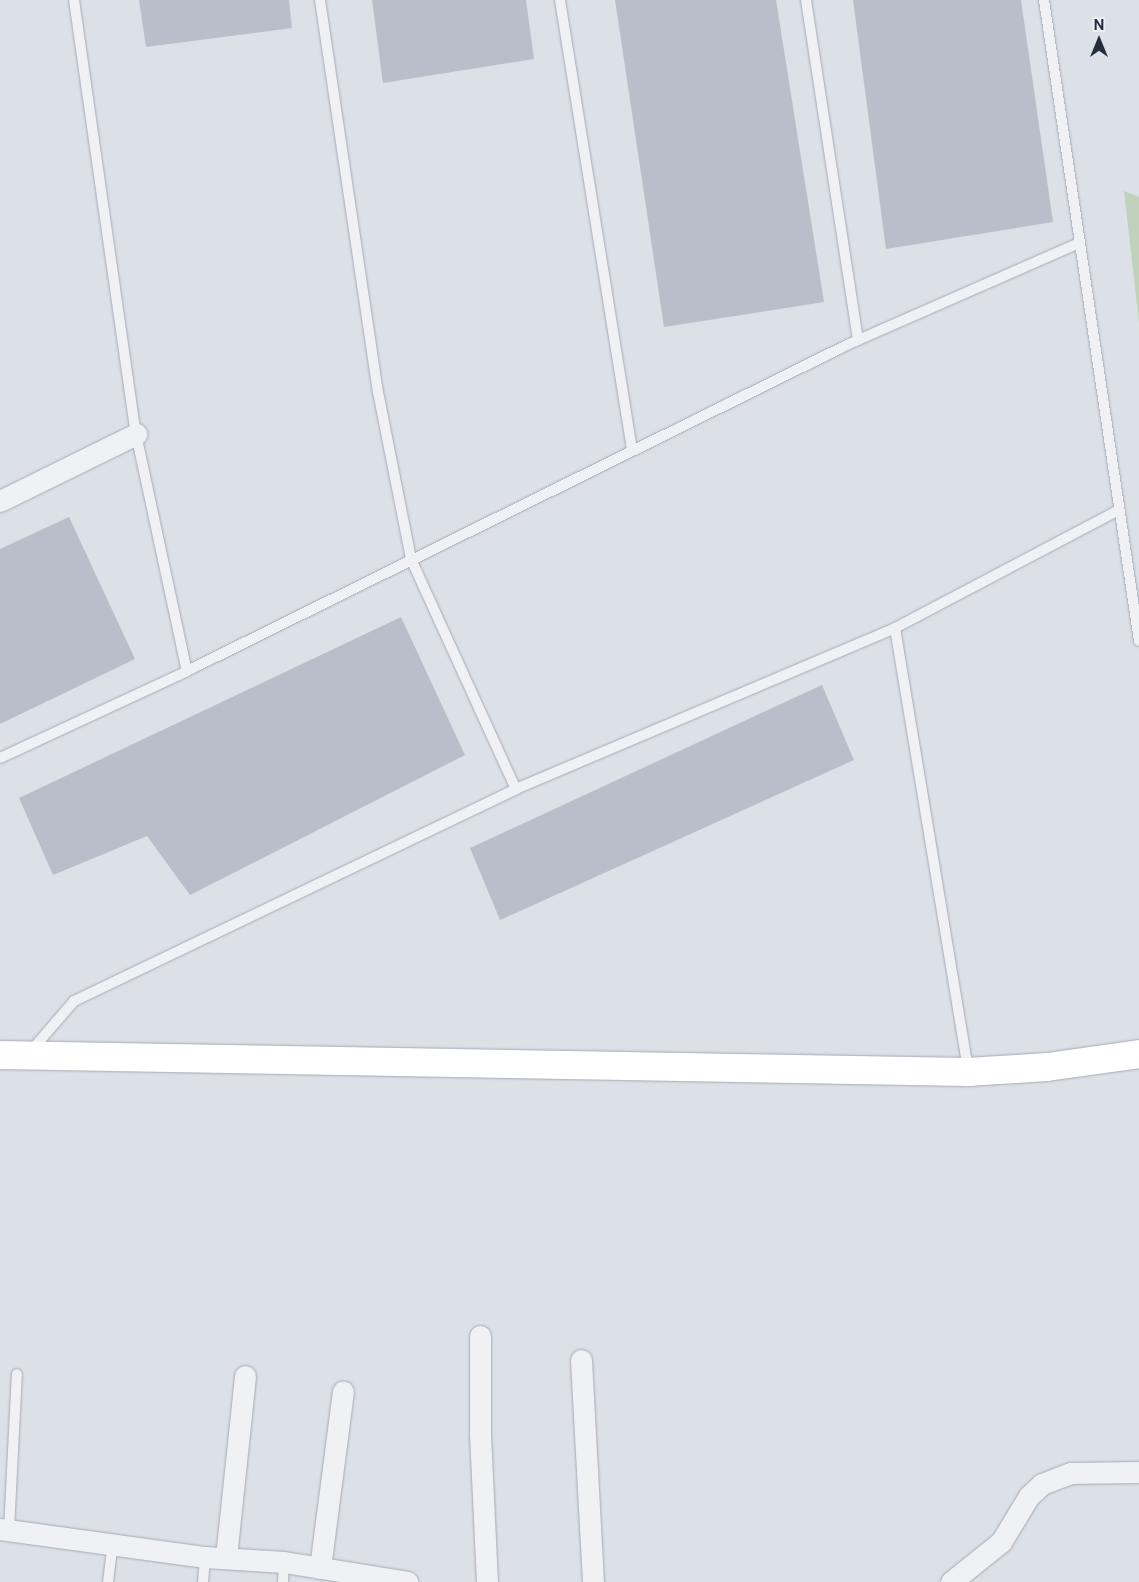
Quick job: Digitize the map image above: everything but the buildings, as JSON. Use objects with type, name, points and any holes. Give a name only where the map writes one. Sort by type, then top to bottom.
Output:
[{"type":"street","points":[[0,501],[136,434]]},
{"type":"street","points":[[0,1055],[968,1072],[1047,1067],[1139,1054]]},
{"type":"street","points":[[480,1336],[480,1434],[487,1582]]},
{"type":"street","points":[[581,1360],[593,1582]]},
{"type":"street","points":[[215,1557],[246,1376]]},
{"type":"street","points":[[320,1568],[343,1391]]},
{"type":"street","points":[[951,1582],[1001,1542],[1028,1496],[1042,1484],[1071,1473],[1139,1472]]},
{"type":"street","points":[[4,1529],[215,1557],[283,1572],[320,1568],[381,1580],[407,1582]]},
{"type":"lane","points":[[74,0],[136,434],[187,671]]},
{"type":"lane","points":[[320,0],[378,392],[411,558],[516,789]]},
{"type":"lane","points":[[560,0],[632,450]]},
{"type":"lane","points":[[806,0],[858,340]]},
{"type":"lane","points":[[1044,0],[1117,511],[1139,640]]},
{"type":"lane","points":[[0,758],[187,671],[411,558],[858,340],[1079,243]]},
{"type":"lane","points":[[27,1056],[74,1001],[516,789],[895,628],[1117,511]]},
{"type":"lane","points":[[895,628],[968,1072]]},
{"type":"lane","points":[[4,1529],[17,1374]]},
{"type":"lane","points":[[108,1582],[113,1544]]},
{"type":"lane","points":[[203,1582],[215,1557]]},
{"type":"green space","points":[[1124,191],[1139,197],[1139,322]]}]
